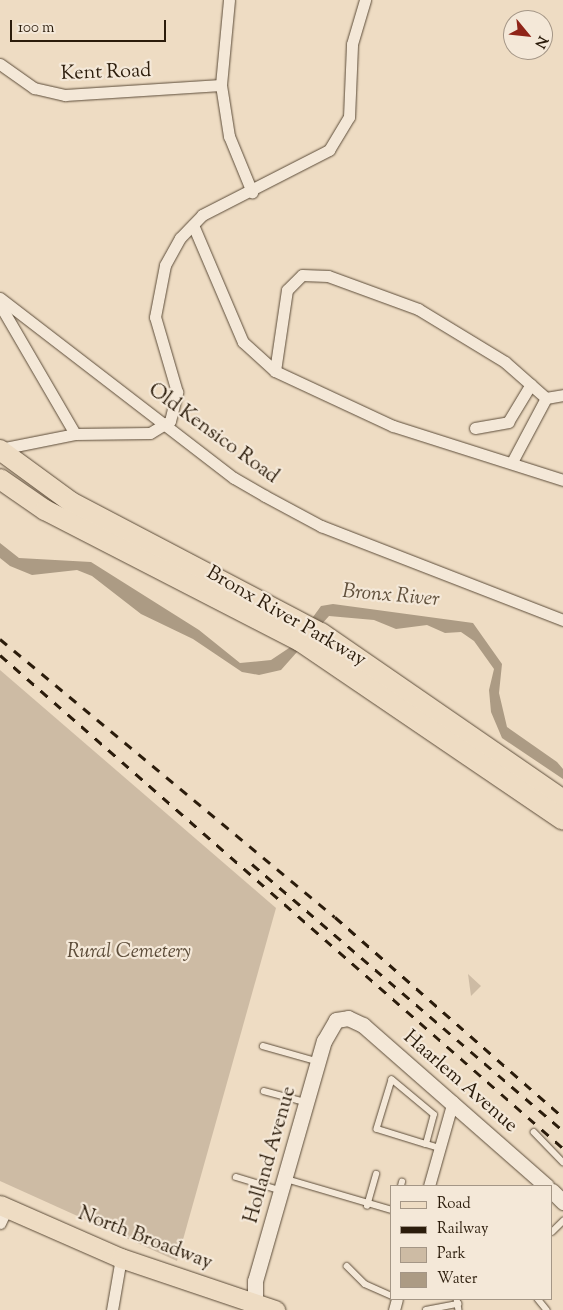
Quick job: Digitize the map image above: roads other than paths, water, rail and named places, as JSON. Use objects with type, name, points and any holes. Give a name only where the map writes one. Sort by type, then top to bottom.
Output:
[{"type":"highway","name":"Bronx River Parkway","points":[[0,450],[79,507],[294,627],[563,800]]},
{"type":"highway","name":"Bronx River Parkway","points":[[0,480],[45,510],[294,627]]},
{"type":"highway","name":"Bronx River Parkway","points":[[316,641],[563,820]]},
{"type":"main road","name":"North Broadway","points":[[2,1212],[255,1307],[275,1310]]},
{"type":"street","points":[[229,0],[221,85],[229,136],[252,192]]},
{"type":"street","points":[[0,450],[75,434],[139,434],[166,424],[176,412],[178,396],[159,339],[156,299],[172,251],[193,225],[214,207],[252,192],[316,160],[338,137],[352,101],[352,44],[365,0]]},
{"type":"street","name":"Kent Road","points":[[0,64],[34,88],[65,95],[221,85]]},
{"type":"street","points":[[193,225],[243,342],[275,371],[394,426],[512,462],[563,480]]},
{"type":"street","points":[[275,371],[287,290],[302,275],[328,276],[418,309],[505,362],[546,398]]},
{"type":"street","name":"Old Kensico Road","points":[[0,298],[234,478],[286,508],[563,620]]},
{"type":"street","points":[[0,305],[75,434]]},
{"type":"street","points":[[508,422],[531,384]]},
{"type":"street","points":[[546,398],[563,395]]},
{"type":"street","points":[[512,462],[546,398]]},
{"type":"street","points":[[475,428],[508,422],[530,429]]},
{"type":"street","name":"Holland Avenue","points":[[255,1307],[255,1281],[318,1062],[329,1028],[341,1018]]},
{"type":"street","name":"Haarlem Avenue","points":[[341,1018],[363,1025],[453,1101],[547,1185]]},
{"type":"street","points":[[429,1185],[453,1101]]},
{"type":"street","points":[[112,1310],[121,1258]]},
{"type":"lane","points":[[263,1046],[318,1062]]},
{"type":"lane","points":[[426,1144],[434,1115],[392,1080],[378,1129],[426,1144],[440,1148]]},
{"type":"lane","points":[[264,1091],[307,1103]]},
{"type":"lane","points":[[534,1132],[563,1162]]},
{"type":"lane","points":[[367,1206],[376,1174]]},
{"type":"lane","points":[[236,1177],[283,1184],[367,1206],[390,1210]]},
{"type":"lane","points":[[553,1231],[563,1221]]},
{"type":"lane","points":[[347,1266],[365,1284],[390,1295]]},
{"type":"lane","points":[[539,1300],[547,1310]]},
{"type":"lane","points":[[426,1310],[458,1304]]},
{"type":"water","points":[[0,543],[19,558],[91,562],[199,630],[240,663],[271,660],[292,646],[321,606],[333,604],[473,623],[502,664],[499,693],[507,727],[557,762],[563,769],[563,779],[502,738],[491,712],[489,690],[494,669],[474,641],[461,632],[445,633],[427,625],[396,629],[374,620],[329,616],[281,670],[259,675],[242,672],[193,639],[141,614],[92,576],[77,570],[32,575],[10,566],[0,558]]},
{"type":"railway","points":[[0,639],[335,917],[563,1117]]},
{"type":"railway","points":[[0,655],[563,1148]]},
{"type":"railway","points":[[252,864],[563,1131]]},
{"type":"water label","name":"Bronx River","points":[[391,596]]},
{"type":"park label","name":"Rural Cemetery","points":[[129,952]]}]
